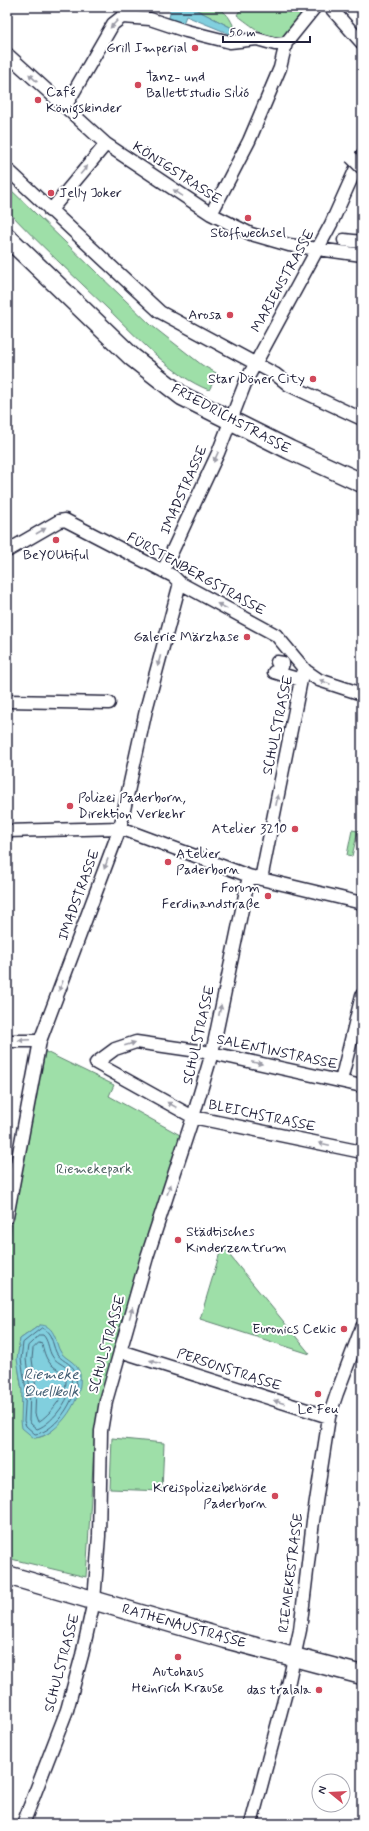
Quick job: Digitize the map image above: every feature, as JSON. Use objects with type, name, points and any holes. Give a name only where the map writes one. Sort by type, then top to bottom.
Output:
[{"type":"main road","name":"FRIEDRICHSTRASSE","points":[[7,237],[132,357],[182,396],[362,483]]},
{"type":"main road","name":"RATHENAUSTRASSE","points":[[7,1575],[94,1601],[362,1675]]},
{"type":"street","points":[[211,214],[249,141],[280,68],[286,43],[315,7]]},
{"type":"street","points":[[330,7],[362,43]]},
{"type":"street","points":[[65,107],[113,24],[122,17],[151,13],[186,32],[230,42],[257,39],[275,44],[286,43]]},
{"type":"street","name":"KÖNIGSTRASSE","points":[[7,54],[106,144],[211,214],[251,234],[316,250],[362,255]]},
{"type":"street","points":[[50,211],[106,144]]},
{"type":"street","points":[[356,156],[362,168]]},
{"type":"street","name":"MARIENSTRASSE","points":[[229,420],[254,363],[331,224],[356,156]]},
{"type":"street","points":[[7,169],[50,211],[160,312],[275,374],[289,385],[362,419]]},
{"type":"street","points":[[344,240],[362,242]]},
{"type":"street","name":"IMADSTRASSE","points":[[163,571],[218,453],[229,420]]},
{"type":"street","name":"FÜRSTENBERGSTRASSE","points":[[7,551],[59,521],[65,520],[173,576],[180,583],[276,635],[303,675]]},
{"type":"street","name":"IMADSTRASSE","points":[[7,1217],[40,1041],[120,828],[146,710],[180,583]]},
{"type":"street","name":"FÜRSTENBERGSTRASSE","points":[[277,669],[303,675],[362,694]]},
{"type":"street","name":"SCHULSTRASSE","points":[[261,879],[303,675]]},
{"type":"street","points":[[7,701],[109,703]]},
{"type":"street","points":[[7,831],[120,828],[249,876],[362,903]]},
{"type":"street","name":"SCHULSTRASSE","points":[[23,1824],[67,1710],[80,1662],[94,1601],[98,1536],[101,1431],[106,1401],[163,1207],[193,1117],[212,1053],[249,876]]},
{"type":"street","points":[[341,1081],[362,994]]},
{"type":"street","points":[[7,1041],[40,1041]]},
{"type":"street","name":"SALENTINSTRASSE","points":[[96,1063],[115,1049],[136,1042],[212,1053],[362,1086]]},
{"type":"street","name":"BLEICHSTRASSE","points":[[96,1063],[193,1117],[362,1152]]},
{"type":"street","name":"RIEMEKESTRASSE","points":[[251,1824],[300,1630],[313,1521],[330,1417],[337,1393],[362,1327]]},
{"type":"street","name":"PERSONSTRASSE","points":[[120,1351],[330,1417]]},
{"type":"green space","points":[[191,7],[211,7],[221,10],[229,18],[233,25],[232,28]]},
{"type":"green space","points":[[242,7],[310,7],[291,29],[284,35],[277,38],[270,37],[261,32],[237,15]]},
{"type":"green space","points":[[7,186],[151,325],[202,365],[218,374],[209,390],[195,384],[182,375],[142,343],[31,235],[7,210]]},
{"type":"green space","points":[[352,830],[358,831],[352,856],[347,855]]},
{"type":"green space","name":"Riemekepark","points":[[44,1051],[114,1085],[109,1096],[180,1135],[101,1400],[95,1433],[86,1577],[7,1558],[7,1249]],"holes":[[[40,1325],[54,1336],[59,1350],[75,1366],[80,1375],[69,1404],[58,1423],[52,1431],[44,1436],[34,1438],[24,1401],[20,1376],[20,1339]]]},
{"type":"green space","points":[[222,1246],[310,1354],[200,1319]]},
{"type":"green space","points":[[112,1438],[164,1443],[162,1491],[110,1489]]},
{"type":"water","points":[[169,7],[191,7],[232,28],[230,34],[186,16],[182,26],[168,20],[170,14]]},
{"type":"water","name":"Riemeke Quellkolk","points":[[40,1325],[48,1327],[51,1330],[63,1355],[77,1367],[80,1381],[79,1391],[75,1402],[61,1423],[43,1436],[34,1438],[22,1428],[22,1390],[17,1359],[20,1339]]},
{"type":"place","name":"Grill Imperial","points":[[195,48]]},
{"type":"place","name":"Tanz- und Ballettstudio Silió","points":[[138,85]]},
{"type":"place","name":"Café Königskinder","points":[[38,100]]},
{"type":"place","name":"Jelly Joker","points":[[51,193]]},
{"type":"place","name":"Stoffwechsel","points":[[248,218]]},
{"type":"place","name":"Arosa","points":[[230,315]]},
{"type":"place","name":"Star Döner City","points":[[313,379]]},
{"type":"place","name":"BeYOUtiful","points":[[56,540]]},
{"type":"place","name":"Galerie Märzhase","points":[[247,637]]},
{"type":"place","name":"Polizei Paderborn, Direktion Verkehr","points":[[70,806]]},
{"type":"place","name":"Atelier 3210","points":[[295,829]]},
{"type":"place","name":"Atelier Paderborn","points":[[168,862]]},
{"type":"place","name":"Forum Ferdinandstraße","points":[[268,896]]},
{"type":"place","name":"Städtisches Kinderzentrum","points":[[178,1240]]},
{"type":"place","name":"Euronics Cekic","points":[[344,1329]]},
{"type":"place","name":"Le Feu","points":[[318,1394]]},
{"type":"place","name":"Kreispolizeibehörde Paderborn","points":[[275,1496]]},
{"type":"place","name":"Autohaus Heinrich Krause","points":[[178,1657]]},
{"type":"place","name":"das tralala","points":[[319,1690]]}]
